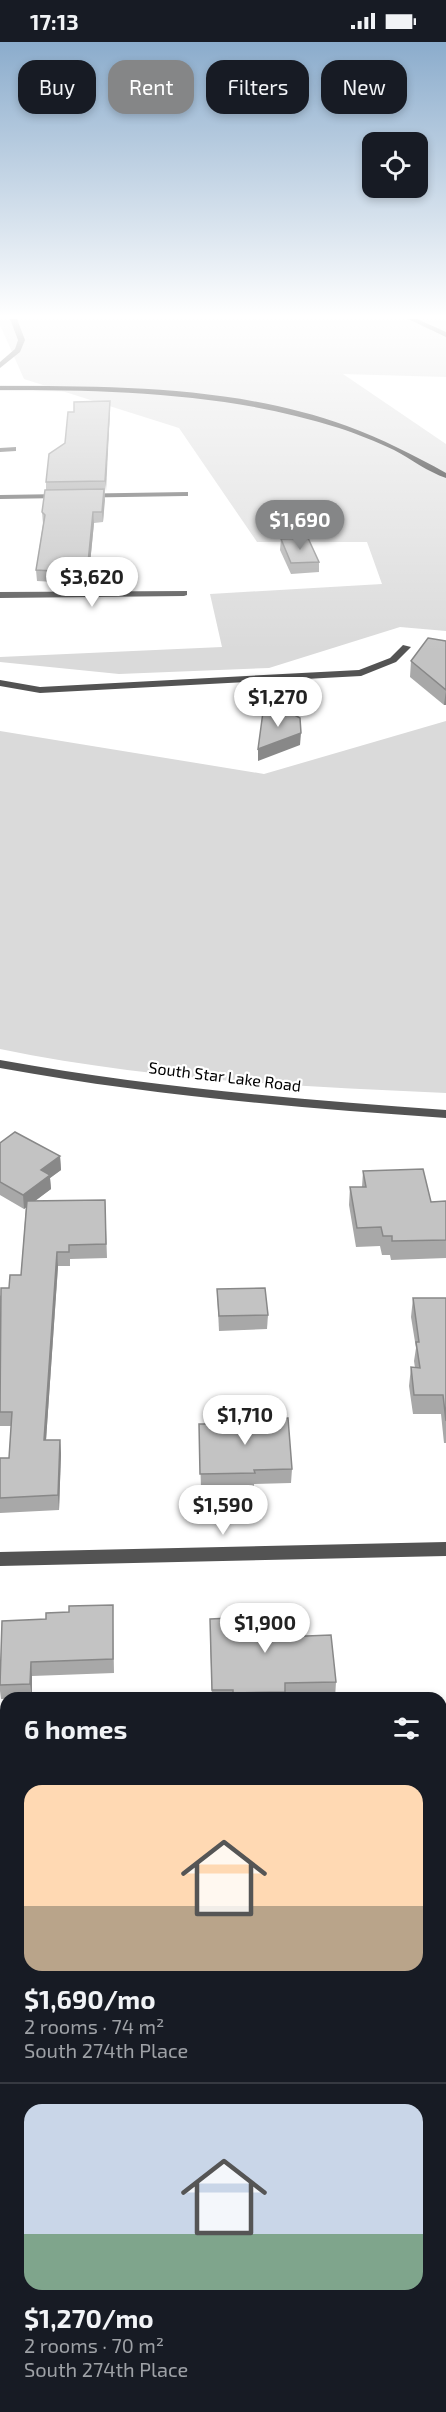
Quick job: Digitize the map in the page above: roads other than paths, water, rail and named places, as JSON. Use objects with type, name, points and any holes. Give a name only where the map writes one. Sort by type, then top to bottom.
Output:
[{"type":"main road","points":[[344,430],[368,438],[446,476]]},
{"type":"street","points":[[0,450],[13,449]]},
{"type":"street","points":[[0,497],[185,494]]},
{"type":"street","points":[[0,596],[184,593]]},
{"type":"street","points":[[0,683],[40,690],[361,673],[393,660],[406,647]]},
{"type":"street","name":"South Star Lake Road","points":[[0,1064],[60,1075],[292,1103],[446,1114]]},
{"type":"street","points":[[0,1559],[446,1549]]}]
